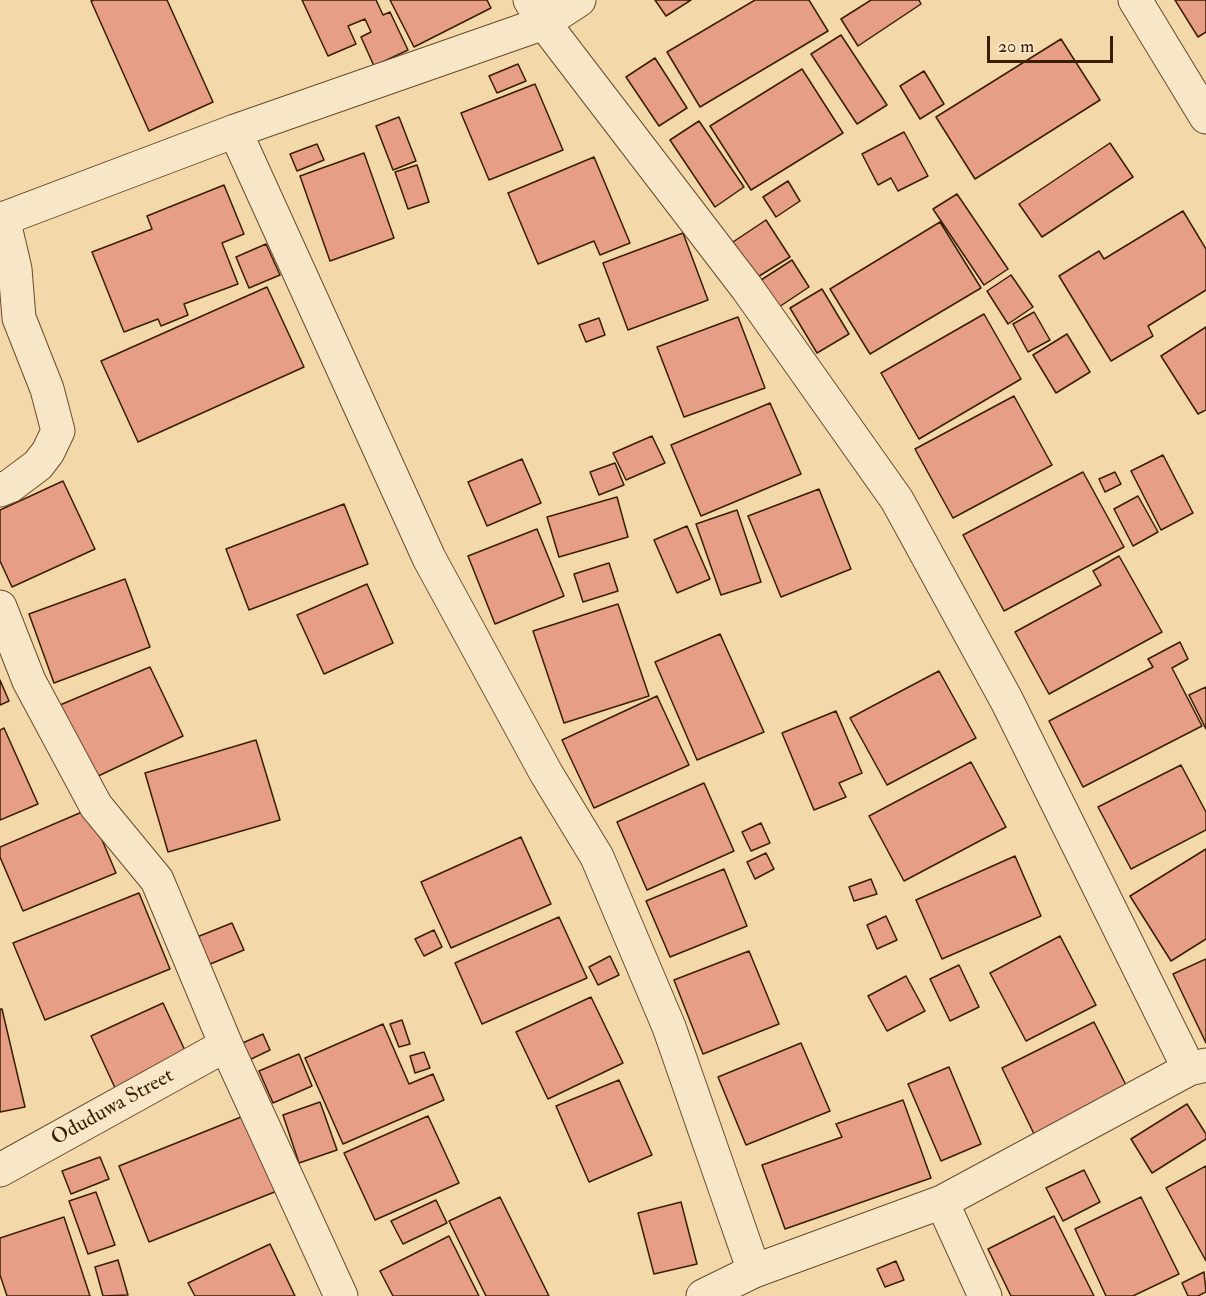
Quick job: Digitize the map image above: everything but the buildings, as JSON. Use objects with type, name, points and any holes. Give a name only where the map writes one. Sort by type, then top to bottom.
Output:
[{"type":"street","points":[[0,490],[10,486],[38,465],[48,452],[58,431],[47,389],[19,318],[15,269],[2,219],[235,131],[537,12],[579,0]]},
{"type":"street","points":[[1135,0],[1206,117]]},
{"type":"street","points":[[537,12],[747,288],[897,500],[1007,700],[1198,1067],[942,1202],[754,1271],[703,1296]]},
{"type":"street","points":[[235,131],[429,558],[546,773],[597,857],[669,1027],[754,1271]]},
{"type":"street","points":[[0,607],[29,681],[96,806],[157,880],[226,1046],[341,1296]]},
{"type":"street","name":"Oduduwa Street","points":[[0,1170],[226,1046]]},
{"type":"street","points":[[942,1202],[985,1296]]}]
